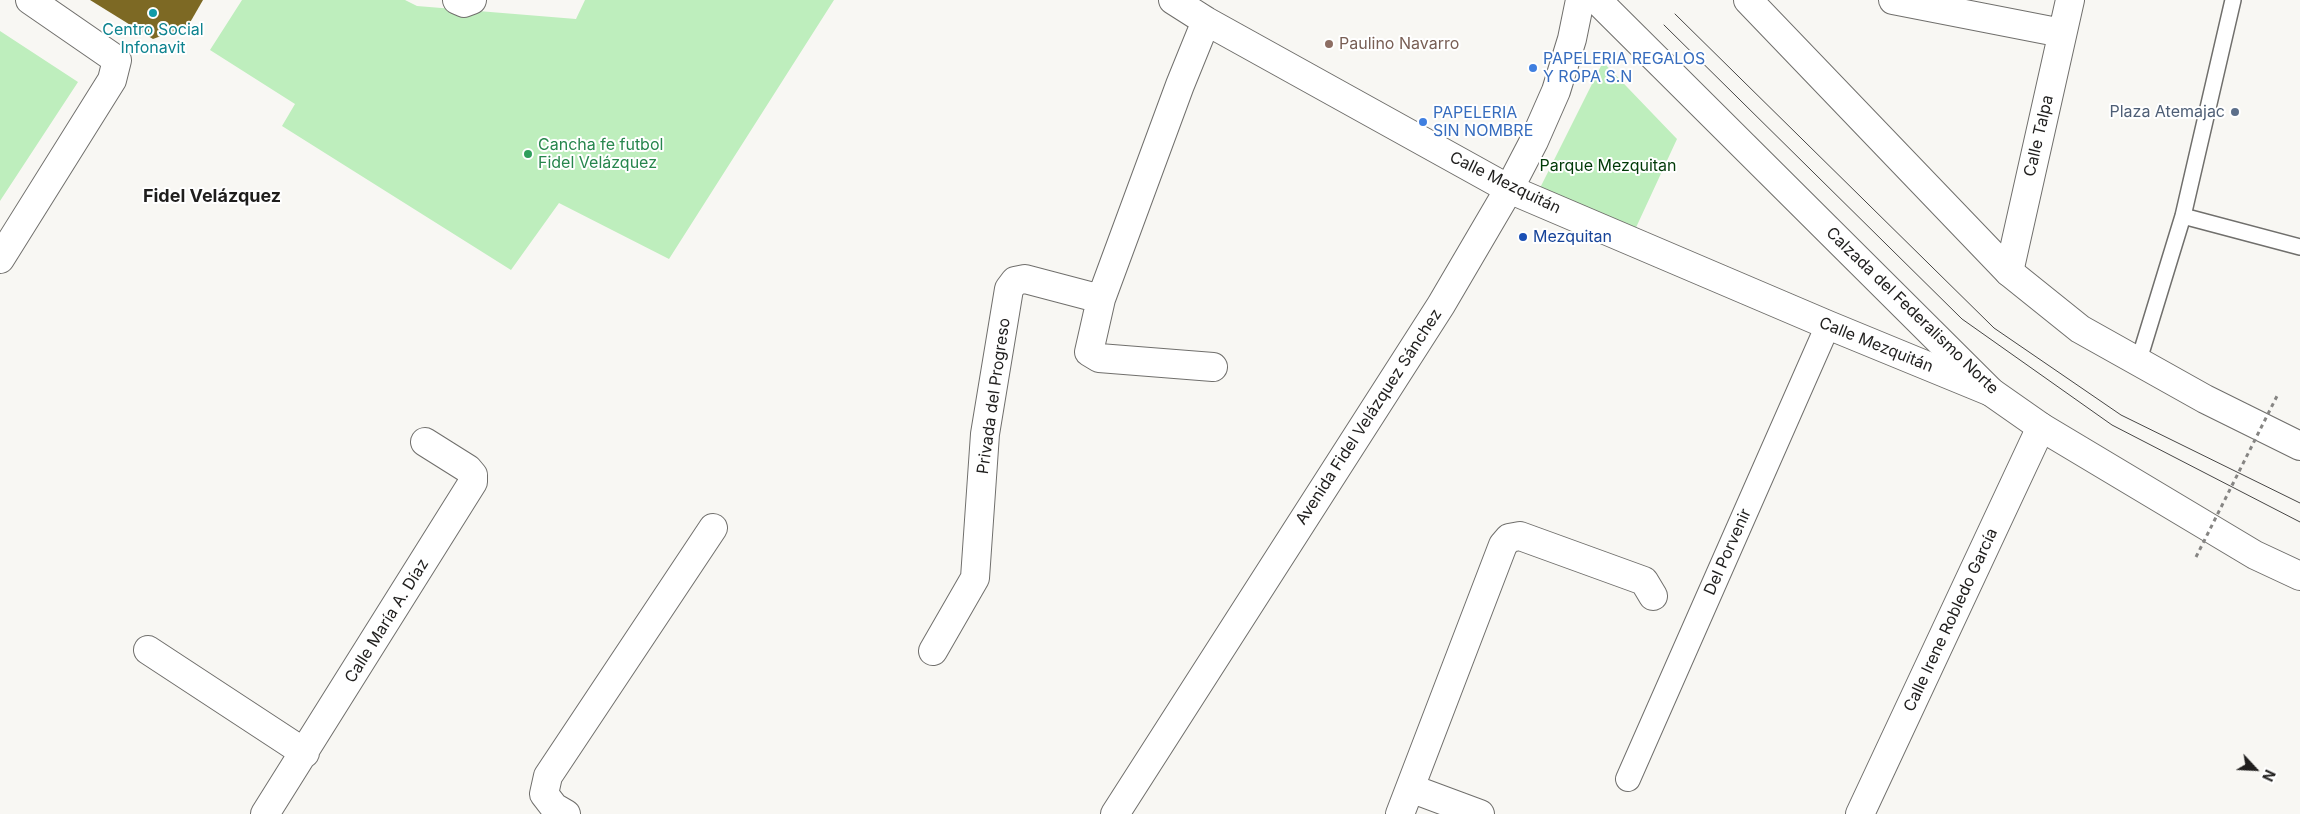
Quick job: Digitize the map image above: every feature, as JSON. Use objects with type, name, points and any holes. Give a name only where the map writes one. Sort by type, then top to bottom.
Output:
[{"type":"street","points":[[0,259],[112,80],[117,60],[30,0]]},
{"type":"street","points":[[457,0],[464,3],[472,0]]},
{"type":"street","name":"Calle Mezquitán","points":[[1173,0],[1206,21],[1509,189],[1828,325],[1991,392]]},
{"type":"street","name":"Avenida Fidel Velázquez Sánchez","points":[[1115,814],[1441,305],[1509,189],[1534,141],[1556,91],[1572,39],[1580,0]]},
{"type":"street","name":"Calzada del Federalismo Norte","points":[[1597,0],[1991,392],[2042,427],[2256,555],[2300,576]]},
{"type":"street","points":[[1892,0],[2062,33]]},
{"type":"street","name":"Calle Talpa","points":[[2009,272],[2070,0]]},
{"type":"street","points":[[1760,4],[2009,272],[2080,329],[2205,400],[2300,446]]},
{"type":"street","points":[[1206,21],[1180,85],[1101,299],[1089,352],[1099,358],[1213,367]]},
{"type":"street","name":"Privada del Progreso","points":[[933,651],[975,578],[985,434],[1009,289],[1015,281],[1025,279],[1101,299]]},
{"type":"street","name":"Del Porvenir","points":[[1628,779],[1828,325]]},
{"type":"street","name":"Calle Irene Robledo García","points":[[1860,814],[2042,427]]},
{"type":"street","name":"Calle María A. Díaz","points":[[265,814],[305,753],[473,482],[473,475],[468,468],[425,442]]},
{"type":"street","points":[[566,814],[554,807],[544,794],[548,776],[713,528]]},
{"type":"street","points":[[1400,814],[1503,545],[1509,538],[1520,536],[1644,581],[1653,596]]},
{"type":"street","points":[[148,650],[305,753]]},
{"type":"street","points":[[1410,788],[1480,814]]},
{"type":"lane","points":[[2138,363],[2183,216],[2233,0]]},
{"type":"lane","points":[[2183,216],[2300,247]]},
{"type":"path","points":[[2196,558],[2277,396]]},
{"type":"green space","points":[[242,0],[405,0],[417,6],[576,19],[585,0],[834,0],[669,259],[559,203],[511,270],[282,126],[295,104],[210,50]]},
{"type":"green space","points":[[0,31],[78,82],[0,201]]},
{"type":"green space","name":"Parque Mezquitan","points":[[1603,62],[1677,139],[1633,234],[1538,192]]},
{"type":"building","name":"Centro Social Infonavit","points":[[90,0],[203,0],[188,26],[153,39]]},
{"type":"tram line","points":[[1675,14],[1994,328],[2121,415],[2300,503]]},
{"type":"tram line","points":[[1664,25],[1962,319],[2112,425],[2300,522]]},
{"type":"place","name":"Centro Social Infonavit","points":[[153,13]]},
{"type":"place","name":"Paulino Navarro","points":[[1329,44]]},
{"type":"place","name":"PAPELERIA REGALOS Y ROPA S.N","points":[[1533,68]]},
{"type":"place","name":"Plaza Atemajac","points":[[2235,112]]},
{"type":"place","name":"PAPELERIA SIN NOMBRE","points":[[1423,122]]},
{"type":"place","name":"Cancha fe futbol Fidel Velázquez","points":[[528,154]]},
{"type":"place","name":"Mezquitan","points":[[1523,237]]},
{"type":"district","name":"Fidel Velázquez","points":[[212,197]]}]
